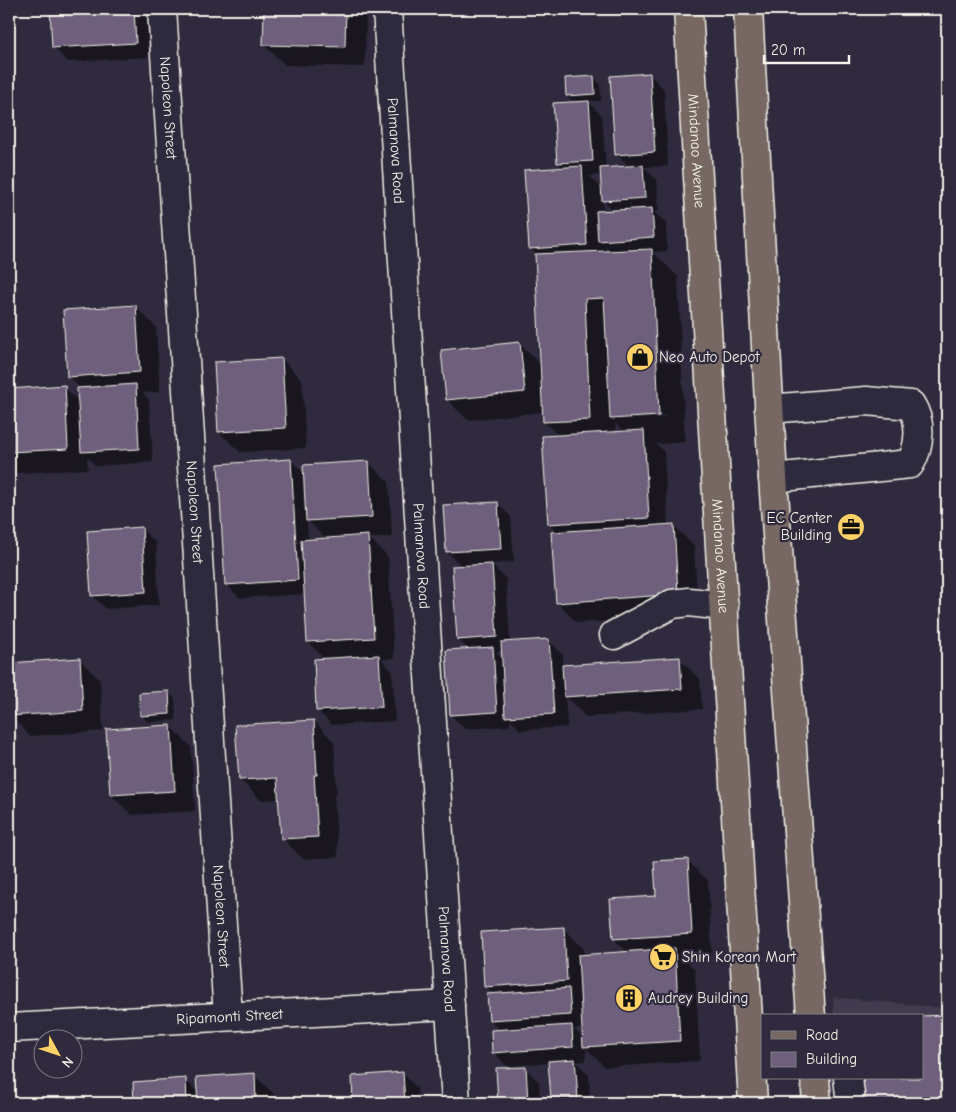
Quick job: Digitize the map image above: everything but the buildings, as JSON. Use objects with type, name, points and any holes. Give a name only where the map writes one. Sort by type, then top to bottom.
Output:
[{"type":"main road","name":"Mindanao Avenue","points":[[688,9],[754,1103]]},
{"type":"main road","points":[[748,9],[773,478],[811,1014]]},
{"type":"main road","points":[[815,1080],[816,1103]]},
{"type":"street","name":"Napoleon Street","points":[[162,9],[228,1016]]},
{"type":"street","name":"Palmanova Road","points":[[387,9],[456,1103]]},
{"type":"street","points":[[769,409],[866,401],[911,405],[916,414],[918,426],[917,452],[910,464],[773,478]]},
{"type":"street","points":[[614,635],[672,604],[689,602],[724,606]]},
{"type":"street","name":"Ripamonti Street","points":[[9,1028],[450,1005]]},
{"type":"street","points":[[848,1080],[851,1103]]},
{"type":"shaded area","points":[[833,997],[947,1008],[947,1103],[838,1103],[915,1080],[924,1080],[924,1014],[834,1014]]},
{"type":"place","name":"Neo Auto Depot","points":[[640,357]]},
{"type":"place","name":"EC Center Building","points":[[851,527]]},
{"type":"place","name":"Shin Korean Mart","points":[[663,957]]},
{"type":"place","name":"Audrey Building","points":[[629,998]]}]
